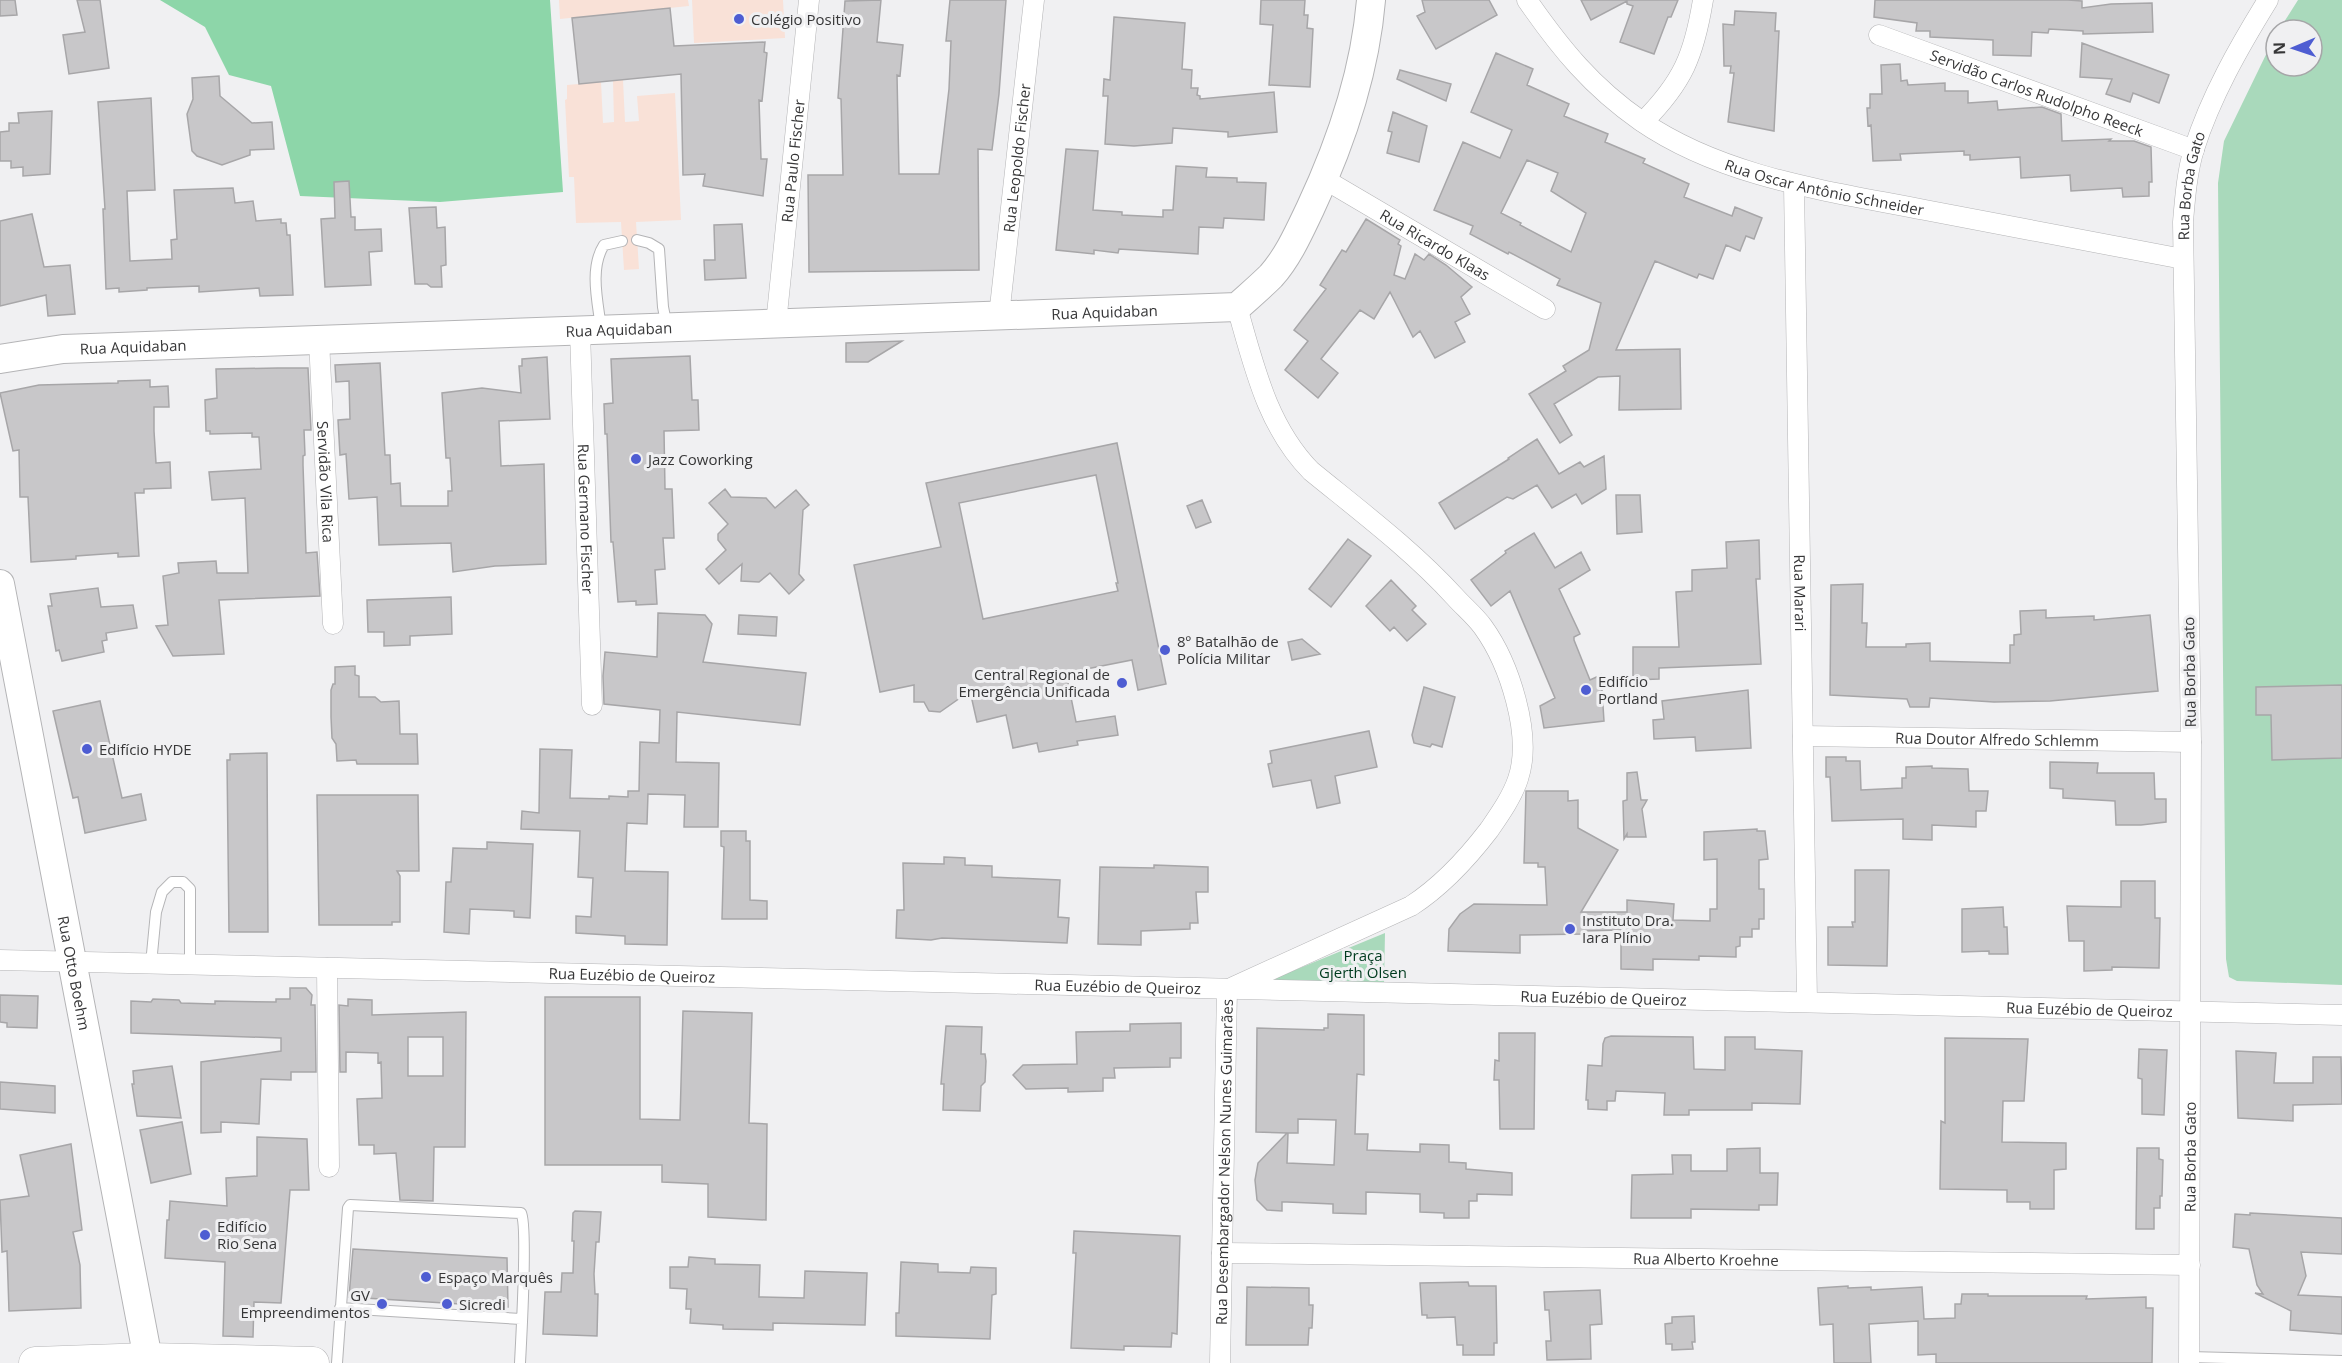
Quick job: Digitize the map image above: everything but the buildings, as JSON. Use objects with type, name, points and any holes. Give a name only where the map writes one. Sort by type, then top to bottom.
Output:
[{"type":"main road","points":[[35,1363],[149,1361],[313,1363]]},
{"type":"street","name":"Rua Paulo Fischer","points":[[776,324],[808,0]]},
{"type":"street","name":"Rua Leopoldo Fischer","points":[[999,316],[1034,0]]},
{"type":"street","points":[[1237,307],[1271,276],[1294,243],[1324,179],[1355,93],[1368,34],[1371,0]]},
{"type":"street","name":"Rua Oscar Antônio Schneider","points":[[1527,0],[1582,72],[1643,122],[1712,158],[1794,185],[2183,259]]},
{"type":"street","points":[[1643,122],[1672,91],[1684,71],[1696,40],[1703,0]]},
{"type":"street","name":"Rua Borba Gato","points":[[2189,1360],[2191,742],[2183,259],[2186,189],[2193,150],[2216,95],[2268,0]]},
{"type":"street","name":"Servidão Carlos Rudolpho Reeck","points":[[1878,35],[2193,150]]},
{"type":"street","name":"Rua Ricardo Klaas","points":[[1324,179],[1545,309]]},
{"type":"street","name":"Rua Marari","points":[[1794,185],[1807,1002]]},
{"type":"street","name":"Rua Aquidaban","points":[[0,359],[63,349],[1237,307]]},
{"type":"street","name":"Rua Desembargador Nelson Nunes Guimarães","points":[[1220,1363],[1227,989],[1411,906],[1437,888],[1466,858],[1498,817],[1519,777],[1522,759],[1519,711],[1510,677],[1482,626],[1422,563],[1297,457],[1270,410],[1260,385],[1237,307]]},
{"type":"street","name":"Rua Germano Fischer","points":[[590,330],[592,705]]},
{"type":"street","name":"Servidão Vila Rica","points":[[319,340],[333,624]]},
{"type":"street","name":"Rua Otto Boehm","points":[[0,584],[149,1361]]},
{"type":"street","name":"Rua Doutor Alfredo Schlemm","points":[[1803,736],[2191,742]]},
{"type":"street","name":"Rua Euzébio de Queiroz","points":[[0,960],[2342,1015]]},
{"type":"street","points":[[327,968],[328,1167]]},
{"type":"street","name":"Rua Alberto Kroehne","points":[[1222,1253],[2190,1265]]},
{"type":"lane","points":[[637,240],[659,249],[663,307],[667,327]]},
{"type":"lane","points":[[590,330],[597,255],[604,245],[622,241]]},
{"type":"lane","points":[[152,964],[156,912],[162,892],[171,882],[183,882],[190,889],[190,964]]},
{"type":"lane","points":[[337,1363],[350,1205],[521,1213],[523,1217],[520,1363]]},
{"type":"lane","points":[[340,1308],[521,1319]]},
{"type":"lane","points":[[2189,1360],[2342,1361]]},
{"type":"shaded area","points":[[559,0],[688,0],[689,6],[560,19]]},
{"type":"shaded area","name":"Colégio Positivo","points":[[692,0],[783,0],[785,38],[694,43]]},
{"type":"shaded area","points":[[623,80],[625,122],[639,121],[637,96],[675,93],[681,220],[636,222],[639,269],[624,270],[621,222],[576,223],[574,177],[569,177],[565,100],[567,99],[567,85],[601,82],[603,123],[614,122],[613,81]]},
{"type":"green space","points":[[160,0],[550,0],[563,192],[440,202],[300,196],[271,86],[229,75],[205,27]]},
{"type":"green space","points":[[2298,0],[2342,0],[2342,985],[2237,981],[2229,977],[2226,959],[2218,183],[2224,141],[2264,59],[2264,78],[2324,78],[2324,18],[2287,18]]},
{"type":"green space","name":"Praça Gjerth Olsen","points":[[1385,933],[1384,985],[1266,982]]},
{"type":"place","name":"Colégio Positivo","points":[[739,19]]},
{"type":"place","name":"Jazz Coworking","points":[[636,459]]},
{"type":"place","name":"8º Batalhão de Polícia Militar","points":[[1165,650]]},
{"type":"place","name":"Central Regional de Emergência Unificada","points":[[1122,683]]},
{"type":"place","name":"Edifício Portland","points":[[1586,690]]},
{"type":"place","name":"Edifício HYDE","points":[[87,749]]},
{"type":"place","name":"Instituto Dra. Iara Plínio","points":[[1570,929]]},
{"type":"place","name":"Edifício Rio Sena","points":[[205,1235]]},
{"type":"place","name":"Espaço Marquês","points":[[426,1277]]},
{"type":"place","name":"GV Empreendimentos","points":[[382,1304]]},
{"type":"place","name":"Sicredi","points":[[447,1304]]}]
